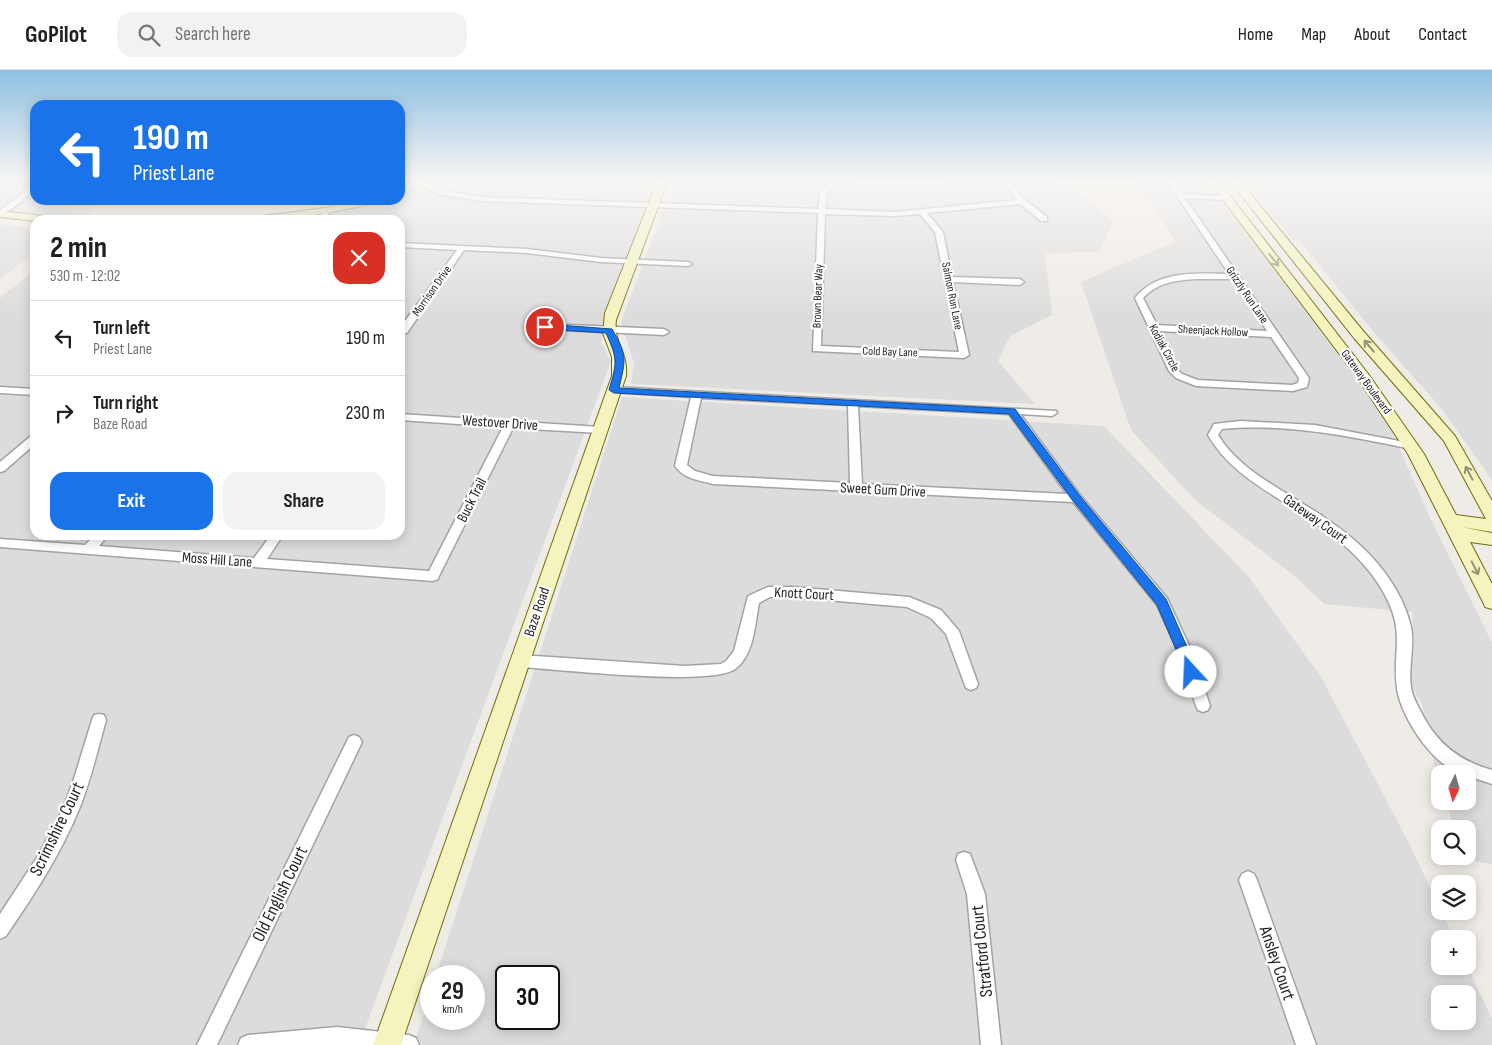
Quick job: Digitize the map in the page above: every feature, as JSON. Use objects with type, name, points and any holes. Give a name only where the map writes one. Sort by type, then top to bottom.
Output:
[{"type":"street","points":[[609,331],[611,313],[646,226]]},
{"type":"street","name":"Brown Bear Way","points":[[816,349],[821,226]]},
{"type":"street","name":"Salmon Run Lane","points":[[933,226],[939,232],[964,356]]},
{"type":"street","name":"Grizzly Run Lane","points":[[1200,226],[1304,378],[1303,384]]},
{"type":"street","name":"Gateway Boulevard","points":[[1247,226],[1364,378],[1411,446],[1492,602]]},
{"type":"street","name":"Gateway Boulevard","points":[[1271,226],[1365,342],[1450,439],[1492,516]]},
{"type":"street","points":[[405,245],[527,251],[632,262],[688,264]]},
{"type":"street","name":"Morrison Drive","points":[[405,330],[462,248]]},
{"type":"street","name":"Kodiak Circle","points":[[1235,277],[1176,277],[1143,292],[1139,298],[1174,371],[1187,380],[1196,383],[1286,388],[1293,388],[1303,384]]},
{"type":"street","points":[[949,279],[1020,282]]},
{"type":"street","points":[[545,327],[664,332]]},
{"type":"street","name":"Sheenjack Hollow","points":[[1152,328],[1274,334]]},
{"type":"street","name":"Baze Road","points":[[387,1044],[614,390],[621,364],[619,352],[609,331]]},
{"type":"street","name":"Cold Bay Lane","points":[[816,349],[964,356]]},
{"type":"street","points":[[0,390],[30,392]]},
{"type":"street","points":[[614,390],[1052,414]]},
{"type":"street","name":"Sweet Gum Drive","points":[[697,394],[681,466],[685,472],[712,480],[1076,498]]},
{"type":"street","points":[[853,403],[856,488]]},
{"type":"street","points":[[1012,411],[1076,498],[1162,602],[1186,654],[1203,706]]},
{"type":"street","name":"Westover Drive","points":[[405,417],[600,430]]},
{"type":"street","name":"Buck Trail","points":[[433,576],[510,424]]},
{"type":"street","name":"Gateway Court","points":[[1411,446],[1363,436],[1283,426],[1218,426],[1213,435],[1227,454],[1249,473],[1323,522],[1370,561],[1385,583],[1398,608],[1405,633],[1404,690],[1421,727],[1435,748],[1448,760],[1462,768],[1492,777]]},
{"type":"street","points":[[0,468],[30,442]]},
{"type":"street","points":[[1454,527],[1492,526]]},
{"type":"street","points":[[1454,527],[1492,539]]},
{"type":"street","points":[[88,550],[97,540]]},
{"type":"street","points":[[257,563],[273,540]]},
{"type":"street","name":"Moss Hill Lane","points":[[0,544],[433,576]]},
{"type":"street","name":"Knott Court","points":[[520,661],[685,672],[709,671],[730,666],[741,654],[753,600],[768,592],[792,592],[909,602],[936,614],[952,631],[972,684]]},
{"type":"street","name":"Scrimshire Court","points":[[0,930],[46,860],[67,817],[83,774],[99,720]]},
{"type":"street","name":"Old English Court","points":[[207,1045],[354,742]]},
{"type":"street","name":"Stratford Court","points":[[964,860],[976,894],[991,1045]]},
{"type":"street","name":"Ansley Court","points":[[1248,880],[1306,1045]]},
{"type":"street","points":[[248,1045],[337,1037],[409,1045]]},
{"type":"shaded area","points":[[0,226],[30,227],[30,256],[0,279]]},
{"type":"shaded area","points":[[405,226],[643,226],[601,342],[611,361],[359,1045],[0,1045],[0,298],[30,274],[30,540],[405,540]]},
{"type":"shaded area","points":[[658,226],[1112,226],[1099,251],[1045,254],[1052,315],[1010,336],[998,361],[1035,404],[631,384],[634,363],[621,322]]},
{"type":"shaded area","points":[[1165,226],[1240,226],[1385,416],[1427,511],[1492,643],[1492,864],[1476,861],[1476,820],[1452,820],[1448,810],[1476,810],[1476,765],[1434,765],[1422,704],[1412,687],[1413,612],[1324,604],[1291,573],[1195,500],[1131,430],[1081,282],[1176,241]]},
{"type":"shaded area","points":[[1280,226],[1492,226],[1492,480],[1441,408],[1377,336],[1300,241],[1293,241]]},
{"type":"shaded area","points":[[622,397],[1104,426],[1249,577],[1321,677],[1410,845],[1431,890],[1431,920],[1445,920],[1450,930],[1431,930],[1431,975],[1471,975],[1492,1018],[1492,1045],[414,1045],[420,1026],[420,1030],[485,1030],[485,965],[440,965]]},
{"type":"route","points":[[545,327],[609,331],[613,343],[619,352],[621,364],[614,390],[1012,411],[1076,498],[1162,602],[1186,654],[1191,672]]}]
